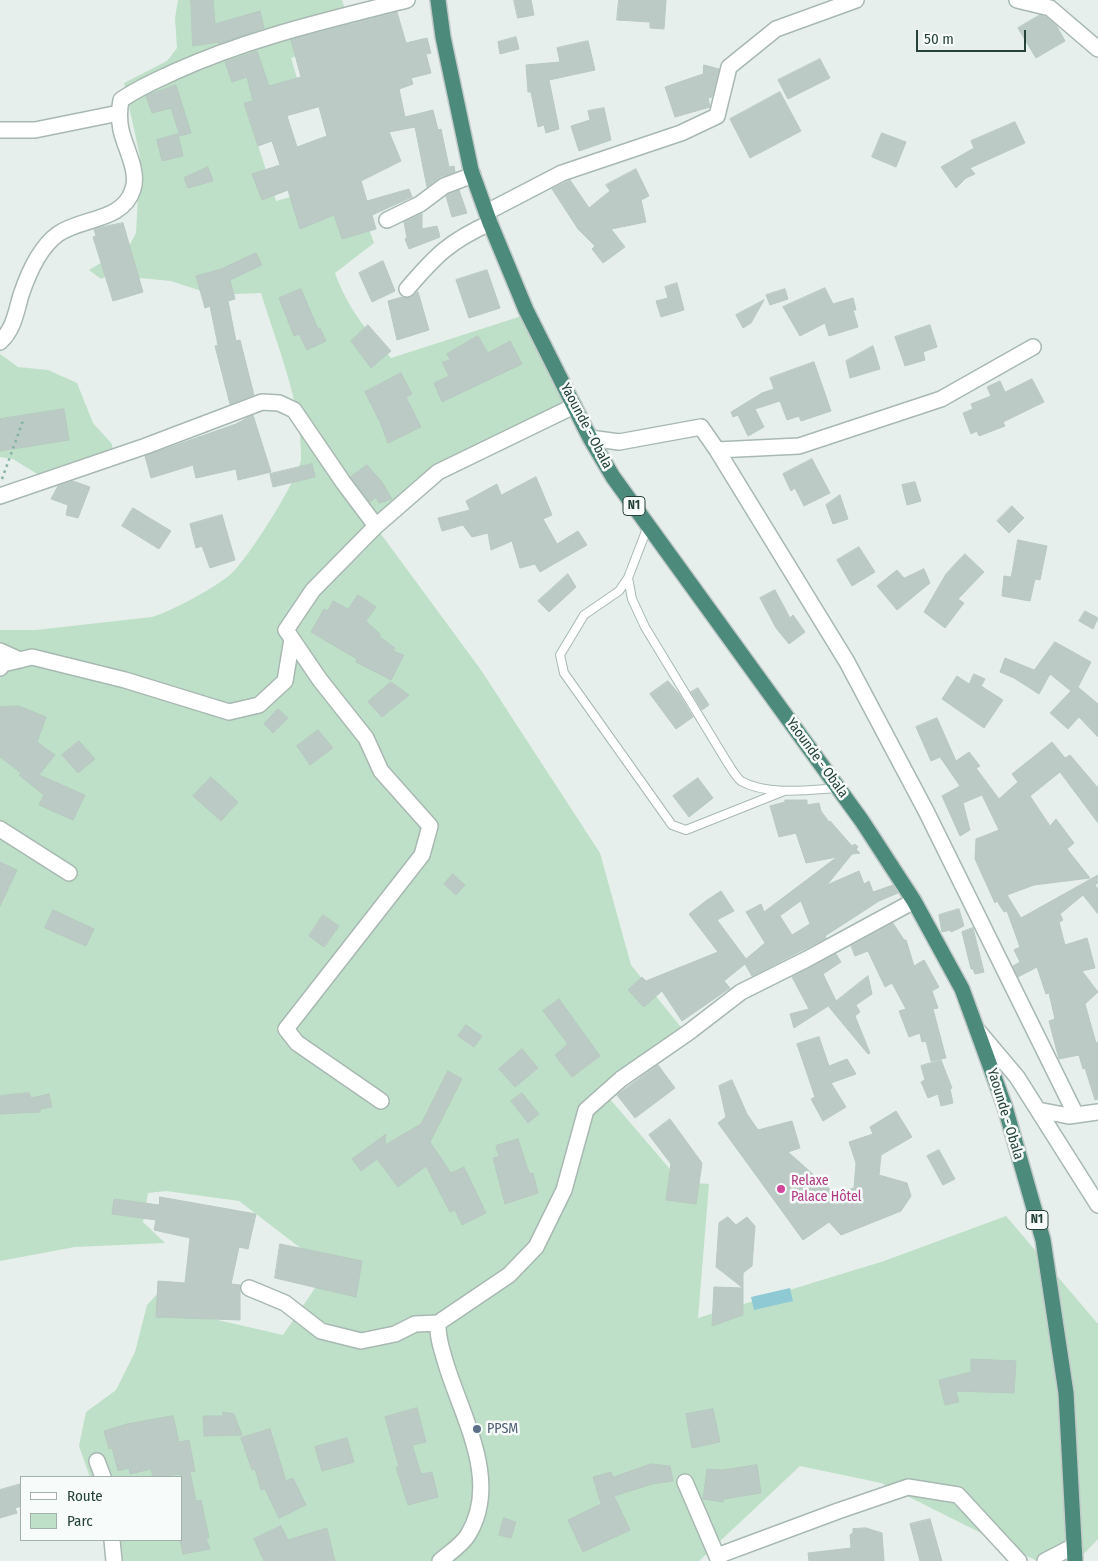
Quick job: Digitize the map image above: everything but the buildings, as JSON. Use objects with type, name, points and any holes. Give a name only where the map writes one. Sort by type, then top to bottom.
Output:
[{"type":"highway","name":"Yaounde - Obala","points":[[438,0],[443,37],[473,175],[526,310],[590,438],[613,477],[838,788],[914,901],[962,989],[1005,1107],[1043,1240],[1066,1393],[1074,1554]]},
{"type":"street","points":[[0,342],[13,324],[27,276],[42,251],[58,234],[107,215],[125,204],[134,189],[135,176],[121,130],[119,113],[121,100],[134,90],[216,54],[277,32],[407,0]]},
{"type":"street","points":[[407,289],[441,251],[489,218],[562,173],[681,133],[717,116],[729,67],[776,29],[856,0]]},
{"type":"street","points":[[1017,0],[1050,8],[1098,49]]},
{"type":"street","points":[[0,130],[35,130],[119,113]]},
{"type":"street","points":[[387,220],[420,204],[444,186],[473,175]]},
{"type":"street","points":[[717,450],[799,446],[941,400],[1033,347]]},
{"type":"street","points":[[3,496],[262,402],[279,403],[294,410],[343,482],[376,526]]},
{"type":"street","points":[[381,1101],[297,1043],[286,1029],[422,855],[430,826],[381,771],[366,738],[320,680],[286,630],[313,590],[376,526],[438,472],[574,406]]},
{"type":"street","points":[[590,438],[619,442],[701,427],[847,662],[926,811],[1076,1115]]},
{"type":"street","points":[[0,668],[3,664],[32,657],[125,680],[229,712],[259,706],[285,681],[292,639]]},
{"type":"street","points":[[0,651],[20,660]]},
{"type":"street","points":[[0,829],[69,873]]},
{"type":"street","points":[[249,1288],[285,1303],[322,1331],[361,1341],[395,1334],[415,1324],[438,1323],[509,1275],[536,1247],[564,1190],[586,1110],[620,1079],[689,1032],[741,992],[807,959],[914,901]]},
{"type":"street","points":[[979,1032],[1017,1077],[1098,1205]]},
{"type":"street","points":[[1038,1110],[1069,1116],[1098,1112]]},
{"type":"street","points":[[438,1323],[441,1346],[455,1394],[466,1419],[479,1466],[481,1503],[467,1536],[440,1561]]},
{"type":"street","points":[[97,1461],[103,1476]]},
{"type":"street","points":[[685,1482],[718,1559],[908,1487],[958,1495],[1019,1561]]},
{"type":"street","points":[[112,1541],[114,1561]]},
{"type":"street","points":[[1045,1561],[1074,1554]]},
{"type":"lane","points":[[648,526],[628,578],[619,591],[584,615],[560,655],[564,673],[672,825],[686,830],[784,791]]},
{"type":"lane","points":[[628,578],[632,600],[645,627],[727,762],[740,780],[784,791],[838,788]]},
{"type":"path","points":[[3,496],[1,482],[24,418]]},
{"type":"green space","points":[[178,0],[342,0],[354,36],[291,58],[300,88],[247,111],[276,201],[351,180],[374,243],[335,273],[346,298],[358,318],[391,358],[531,313],[571,401],[438,472],[378,530],[481,670],[600,853],[631,965],[684,1031],[604,1092],[681,1182],[709,1184],[698,1318],[884,1261],[1006,1216],[1098,1324],[1098,1539],[1077,1561],[1037,1561],[881,1483],[800,1466],[699,1561],[114,1561],[112,1541],[182,1541],[182,1476],[90,1476],[79,1446],[86,1412],[116,1390],[135,1352],[147,1305],[162,1289],[170,1309],[283,1335],[328,1269],[239,1201],[166,1191],[148,1193],[143,1222],[165,1243],[75,1247],[0,1261],[0,630],[36,630],[152,617],[194,598],[225,579],[239,565],[283,500],[301,459],[300,438],[293,396],[261,293],[214,295],[171,281],[109,275],[101,279],[89,270],[129,246],[136,233],[140,157],[124,83],[167,61],[177,48],[175,18]]},
{"type":"green space","points":[[0,354],[18,367],[48,370],[77,383],[93,423],[112,444],[114,459],[39,475],[13,459],[0,457]]},
{"type":"water","points":[[790,1288],[793,1301],[754,1310],[751,1297]]},
{"type":"place","name":"Relaxe Palace Hôtel","points":[[781,1189]]},
{"type":"place","name":"PPSM","points":[[477,1429]]}]
